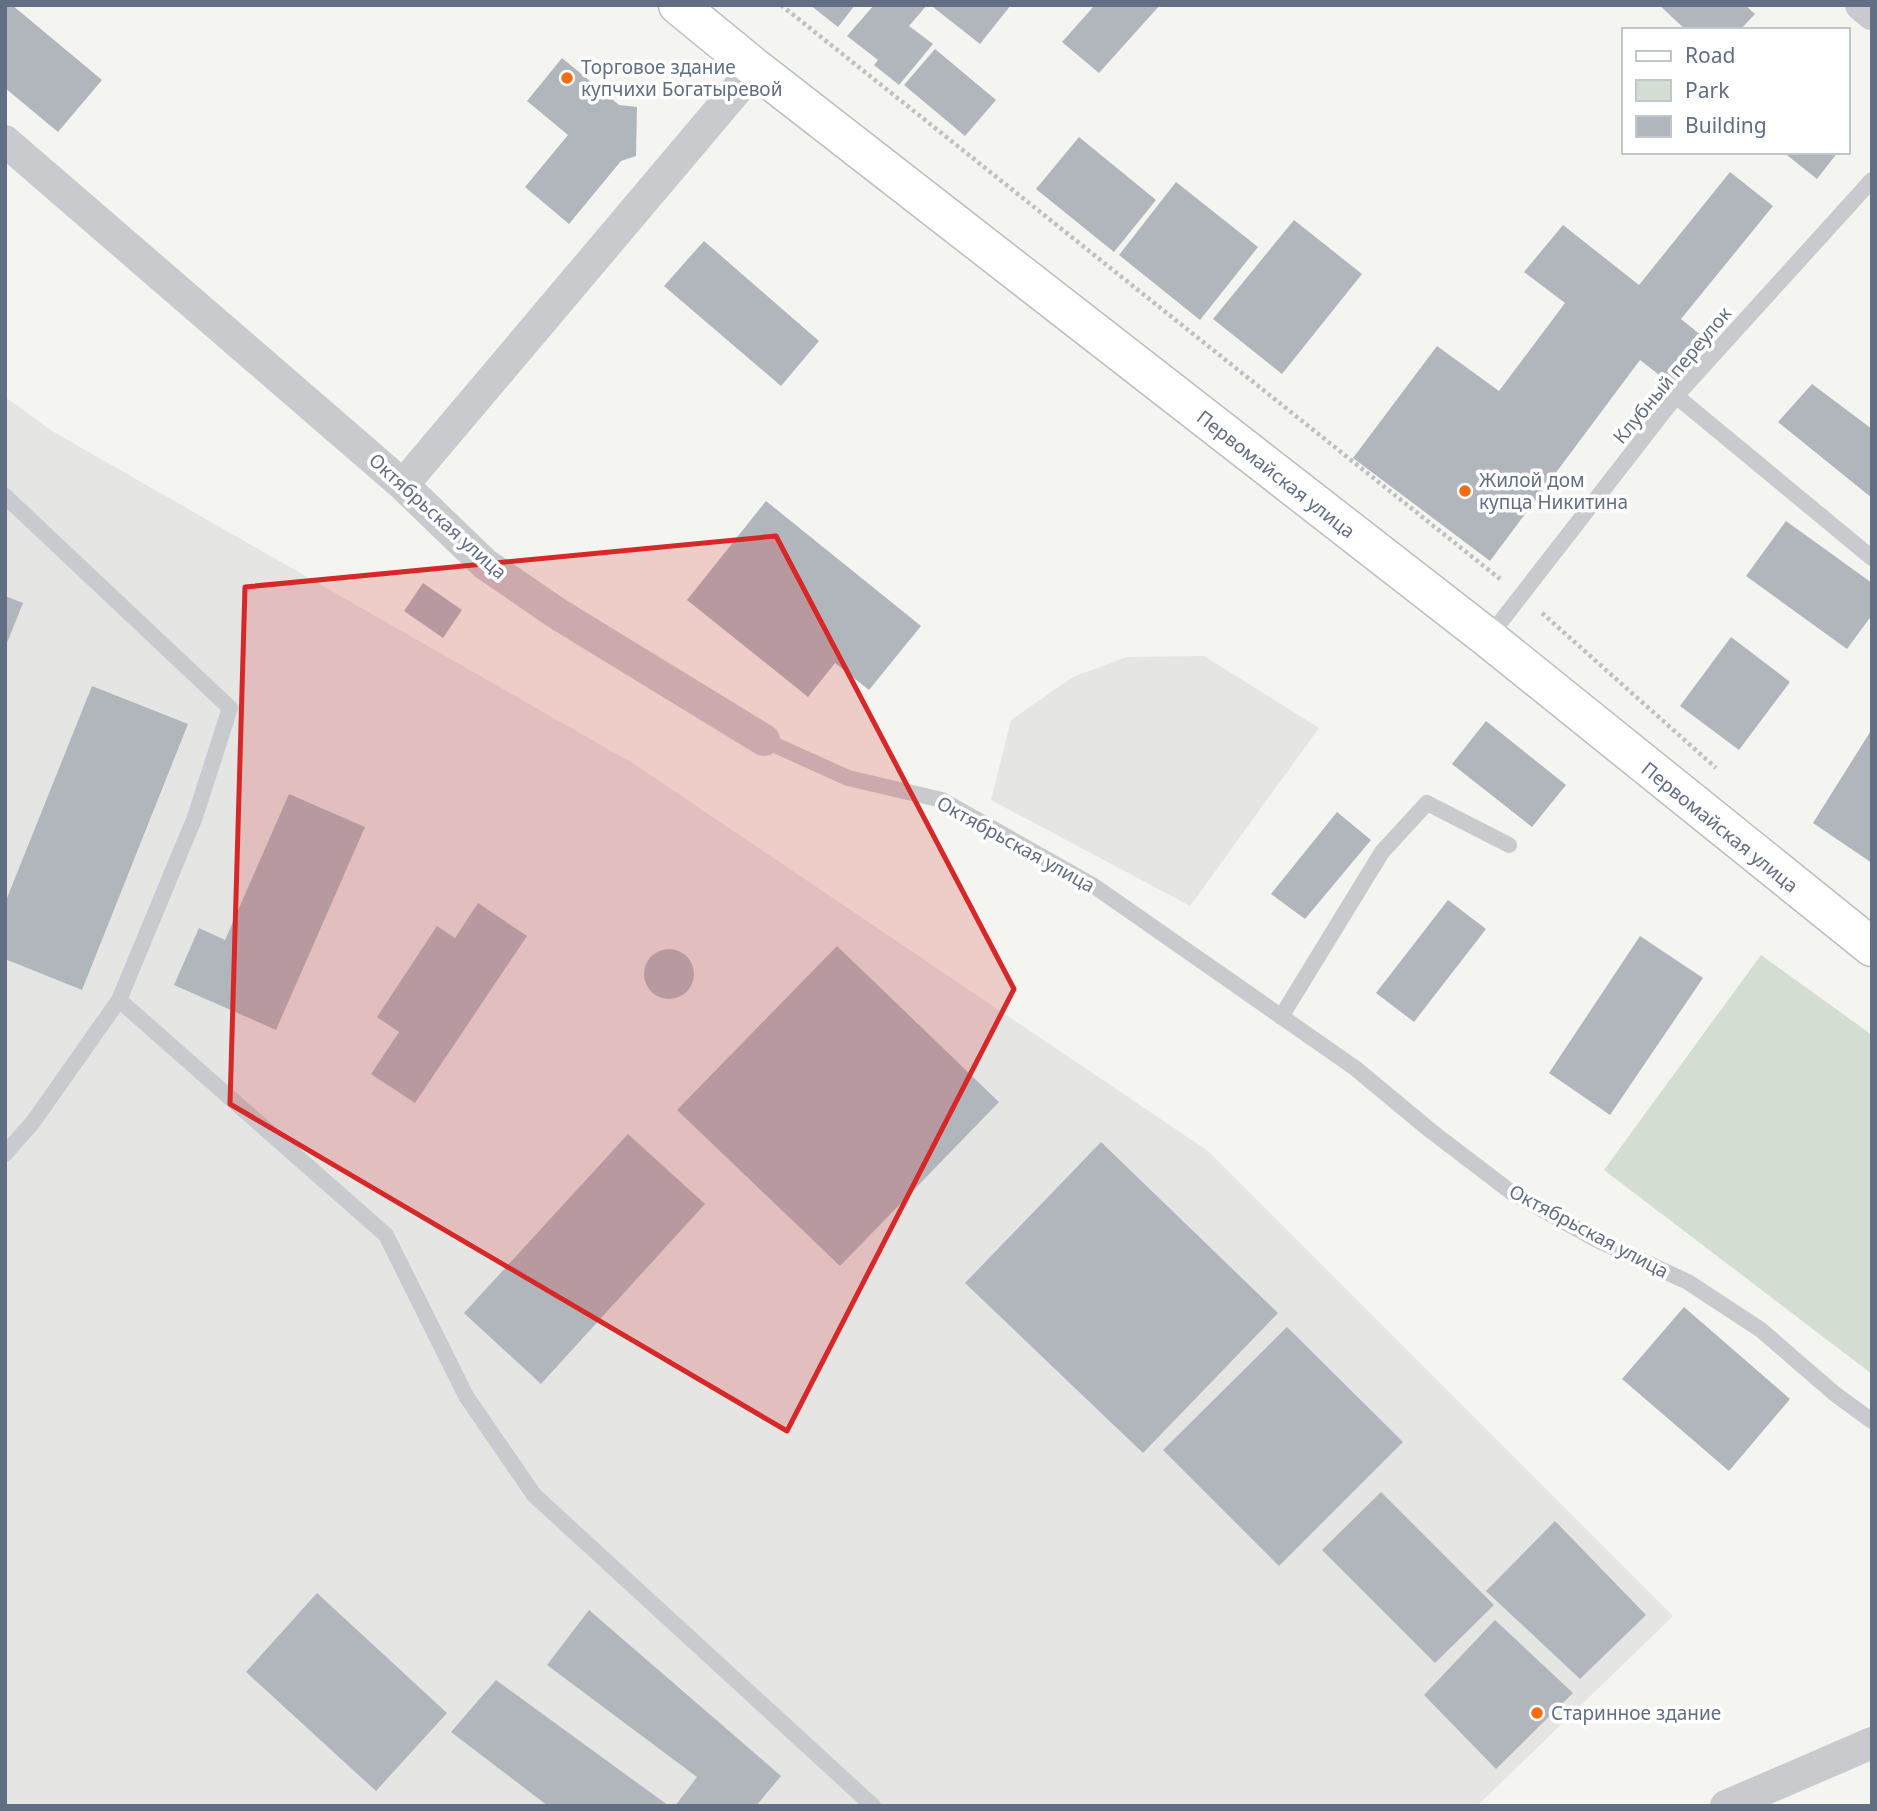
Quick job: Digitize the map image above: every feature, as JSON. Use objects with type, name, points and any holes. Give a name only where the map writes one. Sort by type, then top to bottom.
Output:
[{"type":"main road","name":"Первомайская улица","points":[[678,5],[755,68],[1488,638],[1872,947]]},
{"type":"street","points":[[1861,5],[1872,14]]},
{"type":"street","points":[[403,485],[755,68]]},
{"type":"street","name":"Октябрьская улица","points":[[5,141],[403,485],[485,564],[558,614],[765,740]]},
{"type":"street","points":[[1726,1806],[1872,1743]]},
{"type":"lane","name":"Клубный переулок","points":[[1488,638],[1676,396],[1872,180]]},
{"type":"lane","points":[[1676,396],[1872,558]]},
{"type":"lane","points":[[5,496],[230,708],[195,817],[119,1000],[33,1122],[5,1154]]},
{"type":"lane","name":"Октябрьская улица","points":[[765,740],[848,778],[942,800],[1094,886],[1355,1068],[1511,1192],[1597,1240],[1688,1282],[1761,1330],[1835,1394],[1872,1421]]},
{"type":"lane","points":[[1281,1017],[1382,852],[1427,803],[1509,845]]},
{"type":"lane","points":[[119,1000],[386,1235],[466,1395],[534,1495],[873,1806]]},
{"type":"path","points":[[781,5],[1522,596],[1727,776]]},
{"type":"highlighted area","points":[[776,536],[1014,989],[787,1431],[230,1104],[245,587]]},
{"type":"shaded area","points":[[5,397],[52,431],[634,764],[1208,1151],[1673,1616],[1477,1806],[5,1806]]},
{"type":"shaded area","points":[[1204,656],[1319,728],[1190,906],[991,800],[1011,720],[1073,677],[1127,657]]},
{"type":"green space","points":[[1761,955],[1872,1035],[1872,1374],[1604,1170]]},
{"type":"building","points":[[5,5],[12,5],[102,80],[58,132],[5,88]]},
{"type":"building","points":[[810,5],[855,5],[838,27]]},
{"type":"building","points":[[874,5],[927,5],[909,26],[933,44],[899,85],[874,65],[878,60],[847,36]]},
{"type":"building","points":[[1011,5],[980,44],[933,7]]},
{"type":"building","points":[[1095,5],[1160,5],[1099,73],[1062,42]]},
{"type":"building","points":[[1659,5],[1745,5],[1755,14],[1742,28],[1684,28]]},
{"type":"building","points":[[935,49],[996,100],[965,136],[904,85]]},
{"type":"building","points":[[562,58],[619,105],[637,107],[636,156],[621,161],[569,224],[525,187],[568,135],[527,101]]},
{"type":"building","points":[[1079,137],[1156,200],[1114,252],[1036,189]]},
{"type":"building","points":[[1786,154],[1836,154],[1817,179]]},
{"type":"building","points":[[1730,172],[1773,206],[1681,319],[1707,340],[1672,385],[1640,360],[1490,561],[1353,458],[1437,346],[1499,391],[1565,303],[1524,272],[1563,225],[1639,285]]},
{"type":"building","points":[[1176,182],[1258,247],[1200,320],[1119,255]]},
{"type":"building","points":[[1294,220],[1362,274],[1282,374],[1213,319]]},
{"type":"building","points":[[704,241],[819,341],[781,386],[664,286]]},
{"type":"building","points":[[1812,384],[1872,429],[1872,498],[1778,422]]},
{"type":"building","points":[[766,501],[921,626],[869,690],[835,663],[808,697],[687,600]]},
{"type":"building","points":[[1786,521],[1872,583],[1872,615],[1847,649],[1746,576]]},
{"type":"building","points":[[423,583],[462,610],[443,638],[404,611]]},
{"type":"building","points":[[5,596],[23,603],[5,648]]},
{"type":"building","points":[[1731,637],[1790,682],[1739,750],[1680,706]]},
{"type":"building","points":[[92,686],[188,724],[82,990],[5,959],[5,903]]},
{"type":"building","points":[[1486,721],[1566,785],[1532,827],[1452,764]]},
{"type":"building","points":[[1872,729],[1872,863],[1813,823]]},
{"type":"building","points":[[289,794],[365,827],[276,1030],[174,985],[199,928],[225,940]]},
{"type":"building","points":[[1337,812],[1371,840],[1305,919],[1271,894]]},
{"type":"building","points":[[1448,900],[1486,929],[1414,1022],[1376,993]]},
{"type":"building","points":[[478,903],[527,936],[415,1103],[371,1074],[399,1032],[377,1017],[437,926],[455,938]]},
{"type":"building","points":[[1640,936],[1703,978],[1610,1115],[1549,1073]]},
{"type":"building","points":[[837,946],[999,1102],[840,1266],[677,1110]]},
{"type":"building","points":[[669,949],[687,956],[694,974],[687,992],[669,999],[651,992],[644,974],[651,956]]},
{"type":"building","points":[[628,1134],[705,1204],[541,1384],[464,1313]]},
{"type":"building","points":[[1101,1142],[1278,1313],[1143,1453],[965,1283]]},
{"type":"building","points":[[1684,1307],[1790,1399],[1729,1471],[1622,1379]]},
{"type":"building","points":[[1287,1327],[1403,1442],[1279,1566],[1163,1450]]},
{"type":"building","points":[[1381,1492],[1494,1605],[1435,1663],[1322,1550]]},
{"type":"building","points":[[1555,1521],[1646,1615],[1580,1679],[1486,1591]]},
{"type":"building","points":[[317,1593],[447,1713],[376,1791],[246,1672]]},
{"type":"building","points":[[589,1610],[781,1776],[756,1806],[675,1806],[697,1777],[547,1665]]},
{"type":"building","points":[[1495,1620],[1573,1693],[1496,1769],[1424,1695]]},
{"type":"building","points":[[496,1680],[669,1806],[548,1806],[451,1732]]},
{"type":"place","name":"Торговое здание купчихи Богатыревой","points":[[567,78]]},
{"type":"place","name":"Жилой дом купца Никитина","points":[[1465,491]]},
{"type":"place","name":"Старинное здание","points":[[1537,1713]]}]
